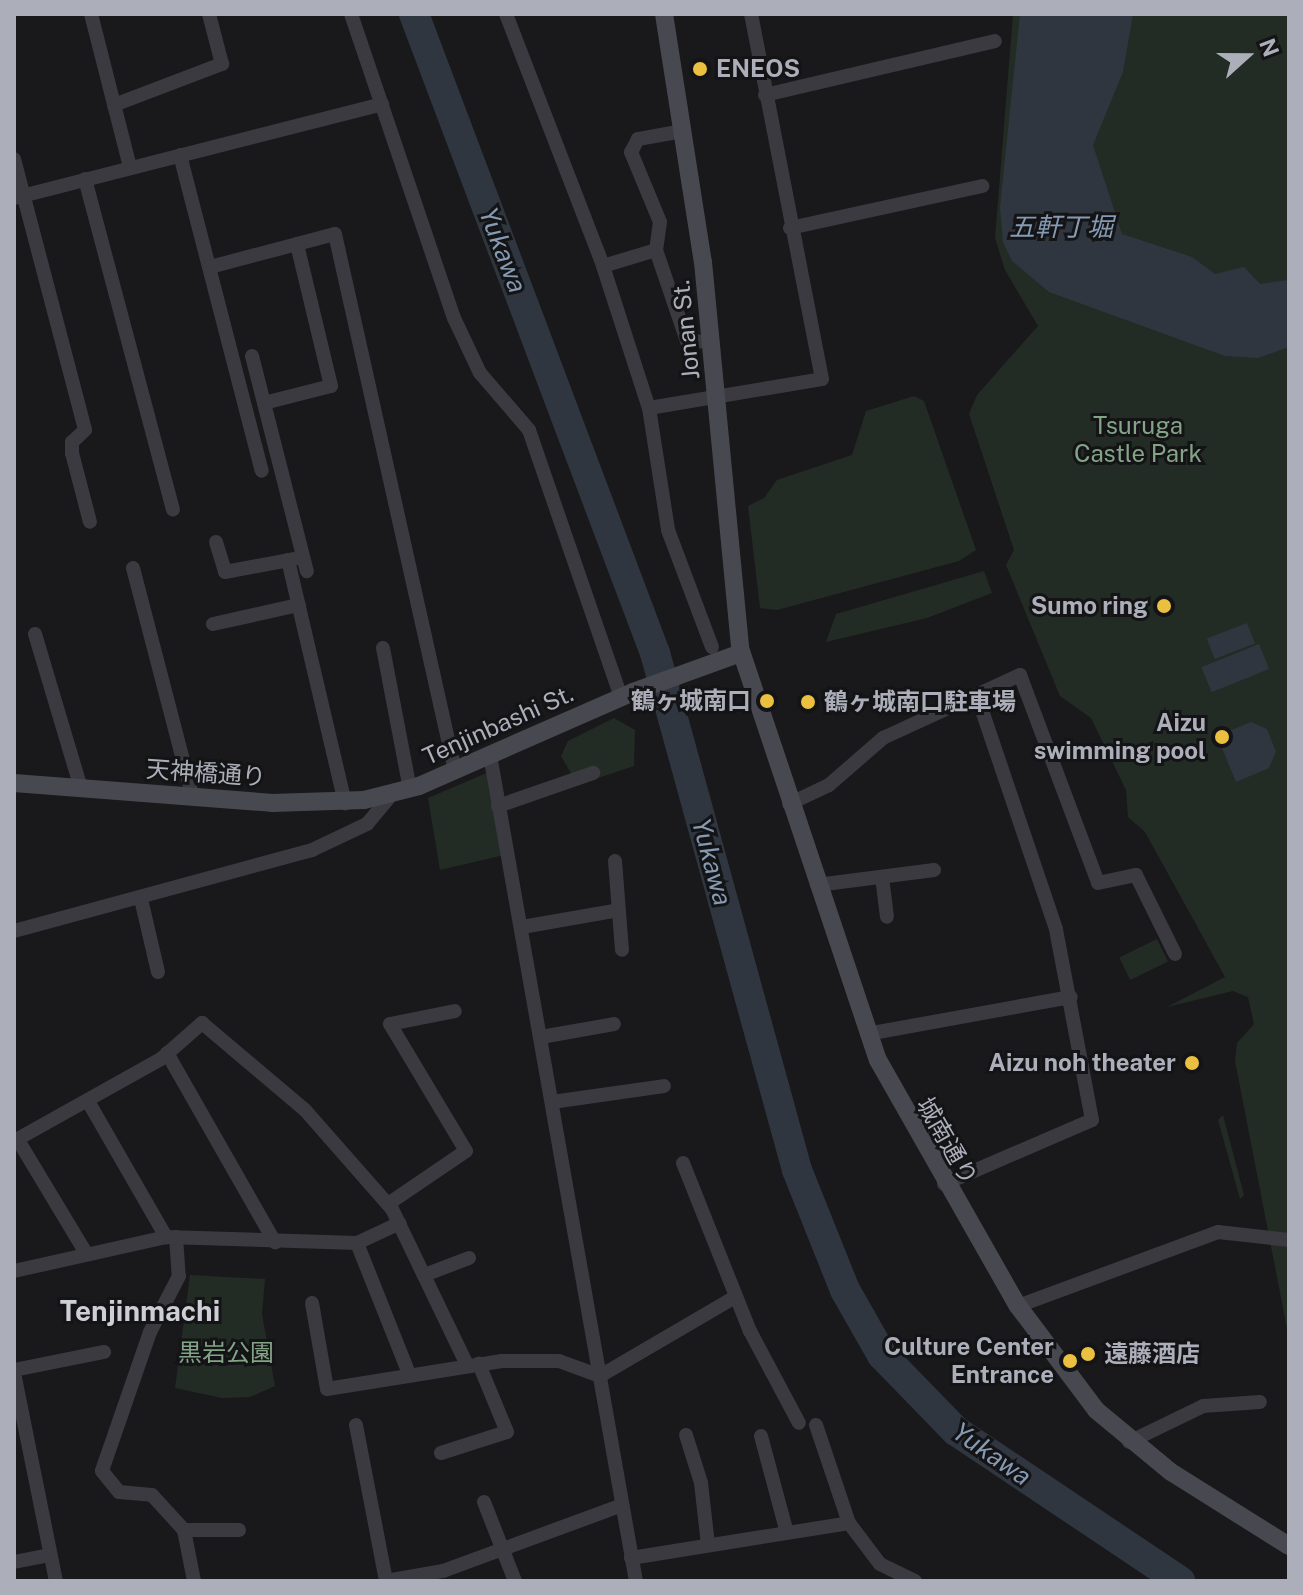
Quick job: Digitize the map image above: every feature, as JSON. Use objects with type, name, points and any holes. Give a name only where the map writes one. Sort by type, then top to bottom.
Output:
[{"type":"street","points":[[91,14],[130,167]]},
{"type":"street","points":[[114,105],[222,64],[209,14]]},
{"type":"street","points":[[351,14],[454,318],[480,373],[529,430],[627,695]]},
{"type":"street","points":[[506,14],[603,266],[649,408],[668,530],[712,647]]},
{"type":"street","name":"Jonan St.","points":[[664,14],[683,131],[718,398]]},
{"type":"street","points":[[649,408],[822,379],[790,228],[751,14]]},
{"type":"street","points":[[765,95],[995,41]]},
{"type":"street","points":[[19,197],[382,104]]},
{"type":"street","points":[[683,131],[638,139],[631,152],[660,222],[656,250],[687,341],[712,342]]},
{"type":"street","points":[[180,155],[262,471]]},
{"type":"street","points":[[14,159],[19,197],[85,430],[72,442],[72,453],[90,522]]},
{"type":"street","points":[[85,179],[173,510]]},
{"type":"street","points":[[790,228],[982,186]]},
{"type":"street","points":[[210,267],[335,234],[455,771]]},
{"type":"street","points":[[264,403],[331,386],[297,244]]},
{"type":"street","points":[[603,266],[656,250]]},
{"type":"street","points":[[252,356],[299,563],[299,605],[345,803]]},
{"type":"street","name":"城南通り","points":[[718,398],[741,653],[867,1034],[893,1094],[1018,1306],[1059,1367],[1129,1442],[1289,1546]]},
{"type":"street","points":[[216,542],[225,572],[299,563]]},
{"type":"street","points":[[133,568],[192,795]]},
{"type":"street","points":[[213,624],[299,605]]},
{"type":"street","points":[[35,634],[81,788]]},
{"type":"street","points":[[14,931],[141,899],[312,850],[367,824],[401,791],[383,648]]},
{"type":"street","name":"Tenjinbashi St.","points":[[401,791],[455,771],[627,695],[741,653]]},
{"type":"street","points":[[789,804],[829,785],[883,738],[1020,675],[1098,883],[1136,875],[1175,954]]},
{"type":"street","points":[[944,1184],[1092,1120],[1079,1077],[1071,997],[1056,929],[977,695]]},
{"type":"street","points":[[490,755],[636,1581]]},
{"type":"street","points":[[498,806],[593,773]]},
{"type":"street","name":"天神橋通り","points":[[14,783],[345,803],[401,791]]},
{"type":"street","points":[[615,861],[622,950]]},
{"type":"street","points":[[817,885],[934,870]]},
{"type":"street","points":[[882,877],[887,917]]},
{"type":"street","points":[[141,899],[158,972]]},
{"type":"street","points":[[522,927],[619,910]]},
{"type":"street","points":[[867,1034],[1071,997]]},
{"type":"street","points":[[388,1204],[466,1151],[390,1024],[455,1011]]},
{"type":"street","points":[[86,1253],[16,1141],[89,1103],[167,1053],[202,1023],[305,1110],[388,1204],[400,1223],[507,1432],[441,1453]]},
{"type":"street","points":[[541,1037],[614,1024]]},
{"type":"street","points":[[167,1053],[275,1242]]},
{"type":"street","points":[[552,1102],[664,1086]]},
{"type":"street","points":[[89,1103],[171,1237],[179,1276],[150,1332],[102,1471],[119,1492],[152,1495],[184,1530],[194,1581]]},
{"type":"street","points":[[683,1163],[735,1297],[799,1423]]},
{"type":"street","points":[[14,1271],[171,1237],[357,1243],[400,1223]]},
{"type":"street","points":[[1018,1306],[1218,1232],[1289,1240]]},
{"type":"street","points":[[357,1243],[409,1374]]},
{"type":"street","points":[[427,1274],[469,1258]]},
{"type":"street","points":[[600,1376],[735,1297]]},
{"type":"street","points":[[312,1303],[327,1389],[473,1364],[559,1361],[600,1376]]},
{"type":"street","points":[[56,1581],[14,1372],[104,1352]]},
{"type":"street","points":[[1129,1442],[1203,1406],[1260,1402]]},
{"type":"street","points":[[356,1425],[386,1581],[443,1571],[622,1505]]},
{"type":"street","points":[[816,1425],[849,1523],[880,1564],[915,1581]]},
{"type":"street","points":[[686,1435],[701,1483],[708,1544]]},
{"type":"street","points":[[761,1436],[787,1533]]},
{"type":"street","points":[[484,1502],[515,1581]]},
{"type":"street","points":[[631,1558],[849,1523]]},
{"type":"street","points":[[184,1530],[239,1530]]},
{"type":"street","points":[[14,1562],[50,1555]]},
{"type":"green space","name":"Tsuruga Castle Park","points":[[1013,14],[1289,14],[1289,1339],[1235,1061],[1237,1043],[1254,1024],[1248,997],[1233,991],[1167,1007],[1225,977],[1145,832],[1128,817],[1126,790],[1091,718],[1060,696],[1006,565],[1014,550],[969,414],[977,395],[1038,326],[1005,270],[995,238]]},
{"type":"green space","points":[[914,396],[924,401],[976,550],[959,561],[777,610],[760,608],[748,506],[764,498],[777,480],[852,455],[866,411]]},
{"type":"green space","points":[[984,571],[992,593],[927,618],[826,642],[836,614]]},
{"type":"green space","points":[[614,718],[635,730],[634,766],[589,781],[573,777],[561,756],[568,741]]},
{"type":"green space","points":[[489,772],[504,855],[440,870],[428,798]]},
{"type":"green space","points":[[1157,939],[1168,961],[1130,980],[1119,957]]},
{"type":"green space","points":[[1223,1115],[1244,1195],[1240,1199],[1218,1120]]},
{"type":"green space","name":"黒岩公園","points":[[190,1275],[265,1279],[262,1314],[275,1386],[250,1397],[222,1398],[175,1388]]},
{"type":"water","name":"五軒丁堀","points":[[1020,14],[1133,14],[1123,72],[1093,145],[1122,234],[1192,257],[1215,274],[1244,267],[1260,284],[1289,280],[1289,347],[1258,358],[1225,356],[1049,292],[1012,261],[1003,242],[1000,207]]},
{"type":"water","points":[[1247,623],[1255,644],[1215,659],[1207,638]]},
{"type":"water","points":[[1259,644],[1269,669],[1212,692],[1202,667]]},
{"type":"water","points":[[1251,722],[1267,729],[1276,752],[1269,768],[1236,782],[1217,736]]},
{"type":"waterway","name":"Yukawa","points":[[414,14],[655,653],[797,1170],[845,1290],[882,1355],[956,1431],[1180,1581]]},
{"type":"place","name":"ENEOS","points":[[700,69]]},
{"type":"place","name":"Sumo ring","points":[[1164,606]]},
{"type":"place","name":"鶴ヶ城南口","points":[[767,701]]},
{"type":"place","name":"鶴ヶ城南口駐車場","points":[[808,702]]},
{"type":"place","name":"Aizu swimming pool","points":[[1222,737]]},
{"type":"place","name":"Aizu noh theater","points":[[1192,1063]]},
{"type":"place","name":"遠藤酒店","points":[[1088,1354]]},
{"type":"place","name":"Culture Center Entrance","points":[[1070,1361]]},
{"type":"district","name":"Tenjinmachi","points":[[140,1311]]}]
